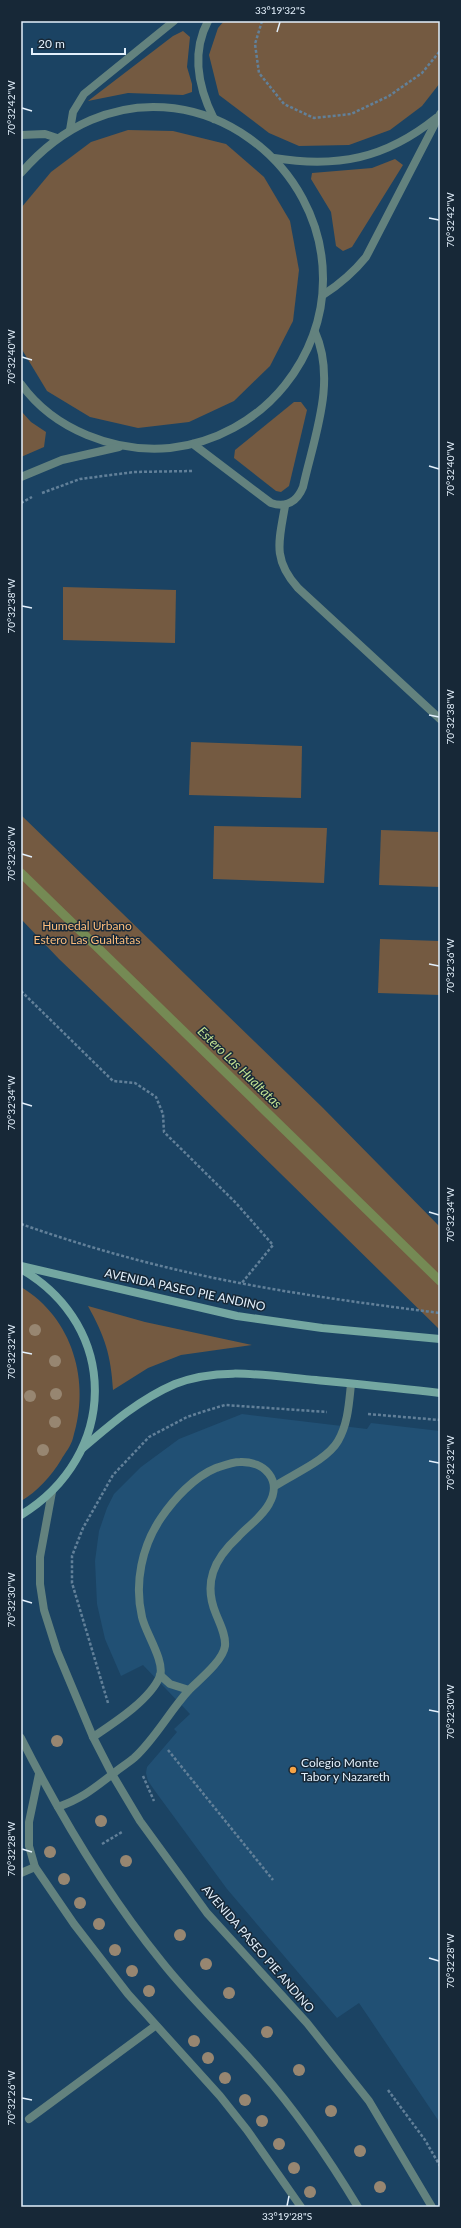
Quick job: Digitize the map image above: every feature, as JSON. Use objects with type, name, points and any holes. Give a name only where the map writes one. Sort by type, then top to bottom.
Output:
[{"type":"main road","name":"AVENIDA PASEO PIE ANDINO","points":[[21,1267],[237,1316],[322,1328],[440,1339]]},
{"type":"main road","points":[[21,1267],[50,1289],[65,1305],[77,1323],[86,1342],[92,1363],[95,1384],[93,1413],[83,1448],[64,1479],[52,1492],[21,1515]]},
{"type":"main road","points":[[83,1448],[119,1417],[175,1384],[214,1374],[229,1373],[440,1393]]},
{"type":"street","points":[[70,130],[73,112],[84,94],[174,21]]},
{"type":"street","points":[[208,21],[201,39],[198,69],[206,103],[214,119]]},
{"type":"street","points":[[21,173],[37,155],[57,138],[92,119],[116,112],[141,108],[184,111],[214,119],[246,135],[274,158],[290,177],[304,198],[314,221],[322,258],[323,295],[315,332],[302,360],[277,395],[259,412],[239,426],[217,436],[193,444],[148,449],[125,446],[80,432],[59,420],[40,405],[21,384]]},
{"type":"street","points":[[274,158],[300,162],[326,163],[353,160],[398,144],[419,132],[439,115]]},
{"type":"street","points":[[323,295],[340,284],[366,257],[439,115]]},
{"type":"street","points":[[21,135],[45,134],[57,138]]},
{"type":"street","points":[[193,444],[271,503],[285,506],[300,496],[326,379],[325,362],[315,332]]},
{"type":"street","points":[[21,477],[62,460],[105,449],[125,446]]},
{"type":"street","points":[[285,506],[279,556],[286,574],[298,588],[440,719]]},
{"type":"street","points":[[275,1486],[326,1454],[338,1441],[348,1413],[351,1384]]},
{"type":"street","points":[[58,1807],[78,1800],[95,1789],[134,1757],[189,1690],[209,1670],[225,1646],[222,1629],[209,1592],[212,1573],[221,1556],[258,1518],[270,1503],[275,1486],[271,1474],[258,1464],[238,1462],[221,1467],[198,1478],[178,1496],[161,1518],[148,1540],[141,1565],[139,1590],[142,1618],[159,1662],[160,1675],[149,1692],[137,1704],[93,1737]]},
{"type":"street","name":"AVENIDA PASEO PIE ANDINO","points":[[52,1492],[40,1557],[40,1584],[44,1610],[57,1651],[93,1737],[112,1774],[140,1821],[207,1913],[307,2023],[365,2096],[399,2149],[432,2207]]},
{"type":"street","points":[[160,1675],[170,1684],[189,1690]]},
{"type":"street","points":[[21,1738],[39,1774],[85,1855],[129,1921],[163,1964],[261,2071],[290,2107],[326,2157],[358,2207]]},
{"type":"street","points":[[39,1774],[33,1798],[29,1828],[29,1846],[35,1867],[105,1966],[155,2026],[220,2096],[247,2130],[301,2207]]},
{"type":"street","points":[[21,1873],[35,1867]]},
{"type":"street","points":[[29,2119],[155,2026]]},
{"type":"path","points":[[262,21],[255,44],[259,73],[284,104],[314,118],[351,114],[389,96],[422,73],[440,51]]},
{"type":"path","points":[[40,493],[80,479],[134,472],[197,471]]},
{"type":"path","points":[[21,503],[34,496]]},
{"type":"path","points":[[21,991],[113,1081],[135,1083],[156,1097],[163,1114],[164,1132],[236,1203],[273,1245],[241,1284]]},
{"type":"path","points":[[21,1224],[133,1259],[241,1284],[351,1302],[440,1313]]},
{"type":"path","points":[[154,1733],[273,1880]]},
{"type":"shaded area","name":"Colegio Monte Tabor y Nazareth","points":[[242,1414],[367,1429],[371,1423],[440,1431],[440,2123],[359,2003],[337,2018],[227,1889],[148,1781],[146,1773],[147,1767],[177,1732],[174,1729],[190,1714],[143,1665],[121,1676],[105,1639],[97,1604],[95,1561],[99,1531],[107,1508],[114,1494],[141,1467],[179,1439]]},
{"type":"green space","points":[[224,21],[440,21],[440,83],[422,106],[390,130],[349,145],[299,146],[269,133],[219,95],[209,55],[218,28]]},
{"type":"green space","points":[[183,31],[190,37],[187,67],[192,84],[192,92],[183,95],[128,93],[88,101],[173,36]]},
{"type":"green space","points":[[128,130],[173,131],[226,144],[264,177],[290,221],[299,270],[293,321],[270,366],[234,401],[189,422],[138,428],[90,417],[47,391],[21,348],[21,208],[51,172],[91,142]]},
{"type":"green space","points":[[395,159],[403,165],[352,247],[343,251],[336,246],[331,212],[311,179],[312,173],[372,168]]},
{"type":"green space","points":[[294,402],[301,402],[307,410],[289,486],[281,492],[276,491],[234,458],[235,450]]},
{"type":"green space","points":[[21,411],[31,422],[46,432],[44,447],[21,457]]},
{"type":"green space","points":[[63,587],[176,590],[175,643],[63,640]]},
{"type":"green space","points":[[191,742],[302,746],[301,798],[189,795]]},
{"type":"green space","name":"Humedal Urbano Estero Las Gualtatas","points":[[21,815],[323,1108],[440,1227],[440,1330],[168,1063],[59,959],[21,919]]},
{"type":"green space","points":[[214,826],[327,828],[324,883],[213,879]]},
{"type":"green space","points":[[381,830],[440,832],[440,887],[379,885]]},
{"type":"green space","points":[[380,939],[440,941],[440,995],[378,993]]},
{"type":"green space","points":[[21,1287],[39,1300],[54,1316],[65,1334],[73,1353],[78,1374],[80,1395],[78,1417],[73,1438],[69,1447],[49,1477],[33,1493],[21,1501]]},
{"type":"green space","points":[[88,1306],[145,1322],[252,1345],[181,1355],[148,1368],[113,1390],[109,1356],[99,1327]]},
{"type":"waterway","name":"Estero Las Hualtatas","points":[[21,873],[440,1281]]},
{"type":"place","name":"Colegio Monte Tabor y Nazareth","points":[[293,1770]]}]
